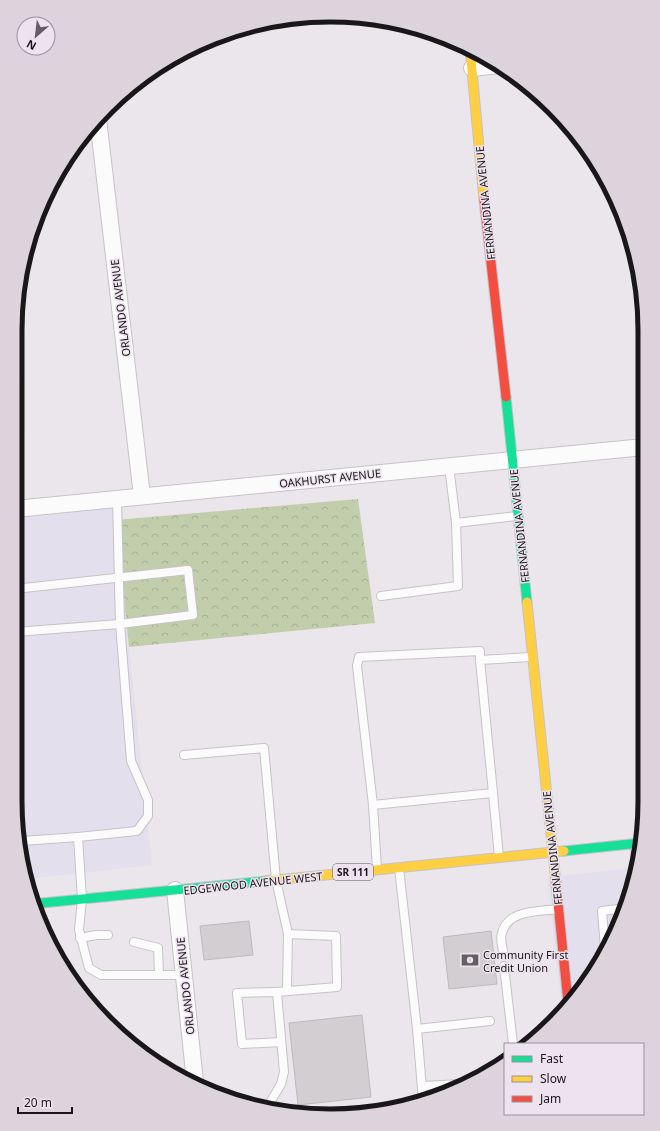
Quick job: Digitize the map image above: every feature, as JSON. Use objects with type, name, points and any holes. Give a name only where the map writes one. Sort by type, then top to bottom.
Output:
[{"type":"street","name":"FERNANDINA AVENUE","points":[[471,56],[484,201],[513,460],[567,997]]},
{"type":"street","points":[[472,68],[489,66]]},
{"type":"street","name":"ORLANDO AVENUE","points":[[99,126],[142,496]]},
{"type":"street","name":"OAKHURST AVENUE","points":[[22,508],[638,447]]},
{"type":"street","name":"EDGEWOOD AVENUE WEST","points":[[39,903],[635,843]]},
{"type":"street","name":"ORLANDO AVENUE","points":[[175,890],[194,1077]]},
{"type":"lane","points":[[381,596],[458,586],[456,522],[449,466]]},
{"type":"lane","points":[[25,841],[137,831],[148,816],[148,800],[131,761],[120,624],[117,499]]},
{"type":"lane","points":[[456,522],[518,516]]},
{"type":"lane","points":[[22,588],[188,570],[193,615],[120,624],[22,631]]},
{"type":"lane","points":[[378,870],[373,805],[358,666],[359,658],[480,651],[492,792],[500,857]]},
{"type":"lane","points":[[480,660],[532,657]]},
{"type":"lane","points":[[184,755],[264,748],[276,880],[288,934],[287,991]]},
{"type":"lane","points":[[373,805],[492,792]]},
{"type":"lane","points":[[78,837],[82,899],[79,930],[89,968],[101,975],[184,975]]},
{"type":"lane","points":[[399,867],[417,1029],[423,1095]]},
{"type":"lane","points":[[503,951],[501,934],[504,926],[510,919],[519,914],[558,909]]},
{"type":"lane","points":[[604,940],[602,911],[619,909]]},
{"type":"lane","points":[[281,1042],[242,1044],[237,993],[276,992],[337,987],[336,936],[288,934]]},
{"type":"lane","points":[[80,938],[96,935],[108,935]]},
{"type":"lane","points":[[134,942],[158,948],[159,975]]},
{"type":"lane","points":[[504,966],[513,1043]]},
{"type":"lane","points":[[270,1103],[281,1084],[284,1072],[276,992]]},
{"type":"lane","points":[[417,1029],[490,1021]]},
{"type":"lane","points":[[422,1086],[451,1085]]},
{"type":"shaded area","points":[[113,493],[152,865],[32,879],[25,841],[22,801],[22,502]]},
{"type":"shaded area","points":[[631,868],[628,881],[615,919],[597,955],[562,1004],[547,877]]},
{"type":"green space","points":[[358,499],[375,623],[129,647],[116,520]]},
{"type":"building","points":[[249,921],[253,955],[204,960],[200,926]]},
{"type":"building","name":"Community First Credit Union","points":[[491,931],[497,984],[449,989],[443,937]]},
{"type":"building","points":[[362,1015],[371,1097],[298,1105],[289,1023]]},
{"type":"traffic: fast","points":[[506,397],[527,602]]},
{"type":"traffic: fast","points":[[564,851],[635,844]]},
{"type":"traffic: fast","points":[[39,903],[266,881]]},
{"type":"traffic: slow","points":[[471,56],[484,200]]},
{"type":"traffic: slow","points":[[527,602],[556,883]]},
{"type":"traffic: slow","points":[[266,881],[564,851]]},
{"type":"traffic: jam","points":[[484,200],[506,397]]},
{"type":"traffic: jam","points":[[556,883],[567,997]]},
{"type":"place","name":"Community First Credit Union","points":[[470,960]]}]
